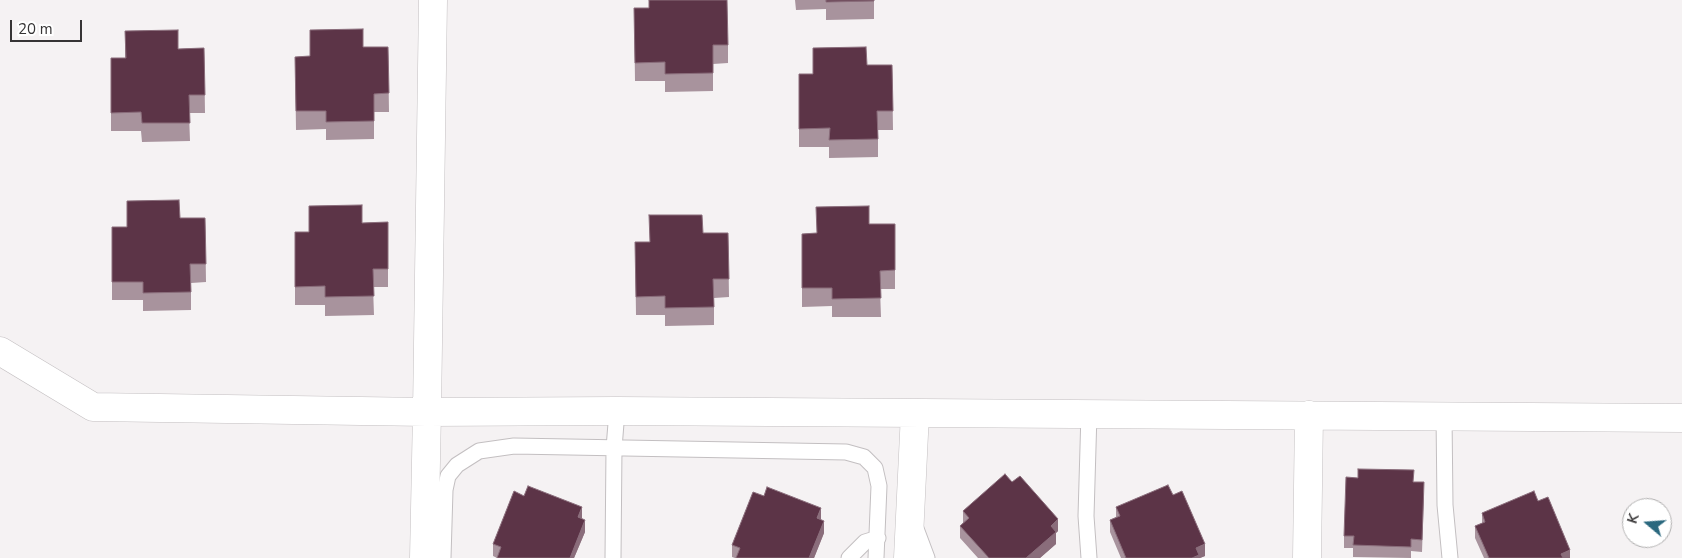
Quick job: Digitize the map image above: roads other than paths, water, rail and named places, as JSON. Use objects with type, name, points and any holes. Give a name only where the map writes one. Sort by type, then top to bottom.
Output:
[{"type":"street","points":[[424,558],[433,0]]},
{"type":"street","points":[[0,351],[93,407],[427,412],[617,411],[1682,418]]},
{"type":"street","points":[[908,558],[914,413]]},
{"type":"street","points":[[1307,558],[1309,415]]},
{"type":"lane","points":[[613,558],[614,448],[617,411]]},
{"type":"lane","points":[[1088,414],[1086,516],[1089,558]]},
{"type":"lane","points":[[1444,415],[1445,505],[1450,558]]},
{"type":"lane","points":[[443,558],[445,490],[448,476],[456,465],[479,451],[514,446],[846,452],[864,457],[875,468],[879,486],[876,558]]},
{"type":"lane","points":[[910,513],[927,558]]},
{"type":"lane","points":[[849,558],[865,542],[878,538]]}]
